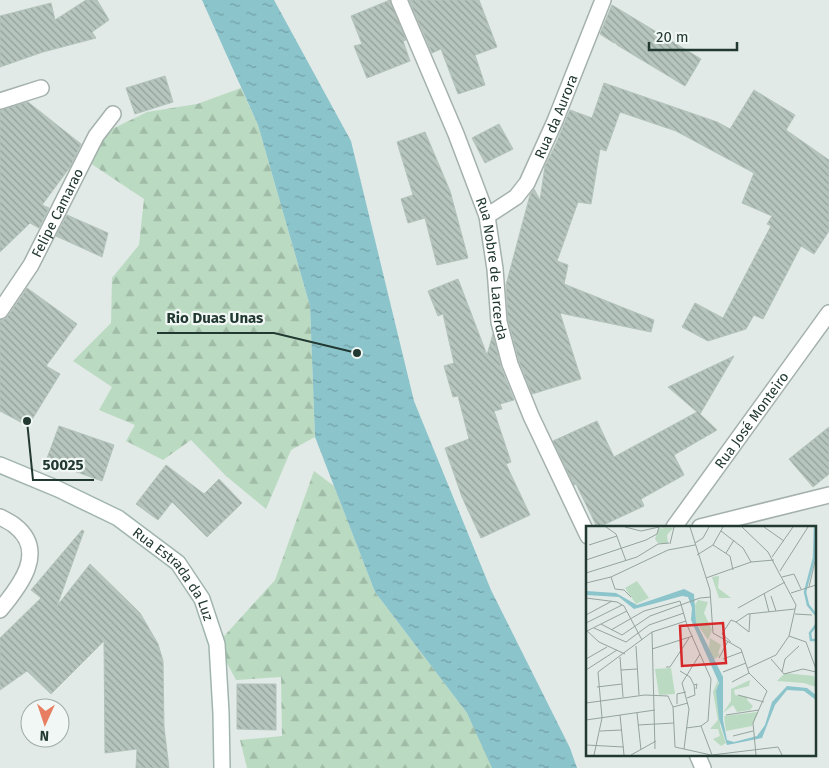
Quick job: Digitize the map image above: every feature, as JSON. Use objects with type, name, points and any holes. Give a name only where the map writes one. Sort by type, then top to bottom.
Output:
[{"type":"street","name":"Rua Nobre de Larcerda","points":[[399,0],[456,134],[487,216],[495,269],[499,322],[510,364],[531,416],[586,532]]},
{"type":"street","name":"Rua da Aurora","points":[[487,216],[516,197],[527,183],[555,121],[603,0]]},
{"type":"street","points":[[0,102],[41,88]]},
{"type":"street","name":"Felipe Camarao","points":[[0,311],[30,265],[96,136],[113,114]]},
{"type":"street","name":"Rua José Monteiro","points":[[675,526],[829,313]]},
{"type":"street","name":"Rua Estrada da Luz","points":[[0,465],[58,489],[118,518],[178,563],[202,600],[217,644],[222,768]]},
{"type":"street","points":[[704,526],[829,494]]},
{"type":"street","points":[[0,517],[14,525],[26,538],[30,552],[26,573],[4,606]]},
{"type":"street","points":[[698,756],[703,768]]},
{"type":"green space","points":[[241,88],[258,125],[310,306],[315,437],[291,450],[266,509],[226,476],[191,440],[163,460],[126,441],[135,425],[99,410],[112,387],[73,361],[111,323],[112,278],[139,245],[144,199],[90,163],[110,130],[147,112],[197,104]]},
{"type":"green space","points":[[314,471],[334,486],[375,592],[467,713],[494,768],[247,768],[240,740],[282,736],[281,677],[236,680],[217,644],[275,580]]},
{"type":"water","points":[[202,0],[274,0],[351,141],[414,401],[491,590],[570,748],[577,768],[492,768],[467,713],[375,592],[315,437],[310,306],[258,125]]},
{"type":"building","points":[[86,0],[97,0],[109,20],[92,32],[96,38],[43,52],[0,67],[0,16],[51,3],[55,20]]},
{"type":"building","points":[[390,0],[406,40],[403,41],[410,61],[367,78],[354,46],[362,44],[351,16]]},
{"type":"building","points":[[409,0],[479,0],[497,47],[475,55],[485,85],[458,94],[441,49],[432,53]]},
{"type":"building","points":[[612,5],[701,59],[685,86],[600,34]]},
{"type":"building","points":[[165,76],[173,102],[135,114],[126,88]]},
{"type":"building","points":[[604,83],[717,122],[730,129],[754,90],[795,115],[786,130],[829,160],[829,231],[814,254],[801,246],[763,319],[754,315],[746,329],[708,341],[682,327],[695,303],[723,318],[771,226],[767,224],[772,216],[742,203],[754,173],[676,131],[620,112],[606,151],[600,149],[591,204],[578,202],[557,261],[568,265],[564,284],[654,320],[651,332],[560,313],[581,379],[532,394],[519,361],[508,320],[506,285],[530,195],[534,189],[540,200],[545,166],[570,110],[592,118]]},
{"type":"building","points":[[28,102],[81,144],[70,167],[42,205],[49,208],[39,228],[30,223],[0,252],[0,110]]},
{"type":"building","points":[[499,124],[513,149],[485,163],[472,138]]},
{"type":"building","points":[[425,132],[450,191],[468,258],[437,265],[425,218],[408,223],[401,199],[413,195],[397,142]]},
{"type":"building","points":[[67,215],[108,233],[102,257],[56,236]]},
{"type":"building","points":[[458,279],[487,355],[493,334],[501,367],[514,400],[500,404],[502,409],[494,411],[511,462],[506,464],[530,515],[481,538],[462,497],[445,448],[469,439],[458,396],[453,397],[444,366],[454,363],[443,314],[438,316],[428,291]]},
{"type":"building","points":[[27,288],[77,324],[46,366],[60,374],[28,426],[0,411],[0,320],[8,316]]},
{"type":"building","points":[[734,356],[700,414],[717,430],[674,455],[684,475],[641,499],[644,506],[601,526],[597,526],[553,441],[597,421],[614,457],[697,412],[668,387]]},
{"type":"building","points":[[59,426],[114,445],[102,481],[46,461]]},
{"type":"building","points":[[829,427],[829,474],[813,487],[789,459]]},
{"type":"building","points":[[166,465],[204,494],[219,479],[242,503],[207,537],[172,502],[158,520],[136,504]]},
{"type":"building","points":[[82,530],[84,531],[57,606],[90,564],[140,613],[158,644],[163,661],[164,727],[169,768],[136,768],[137,749],[105,753],[104,641],[51,694],[27,671],[0,690],[0,638],[41,598],[31,590]]},
{"type":"building","points":[[237,684],[276,684],[276,730],[237,729]]},
{"type":"place","name":"Rio Duas Unas","points":[[357,353]]},
{"type":"place","name":"50025","points":[[27,421]]}]
